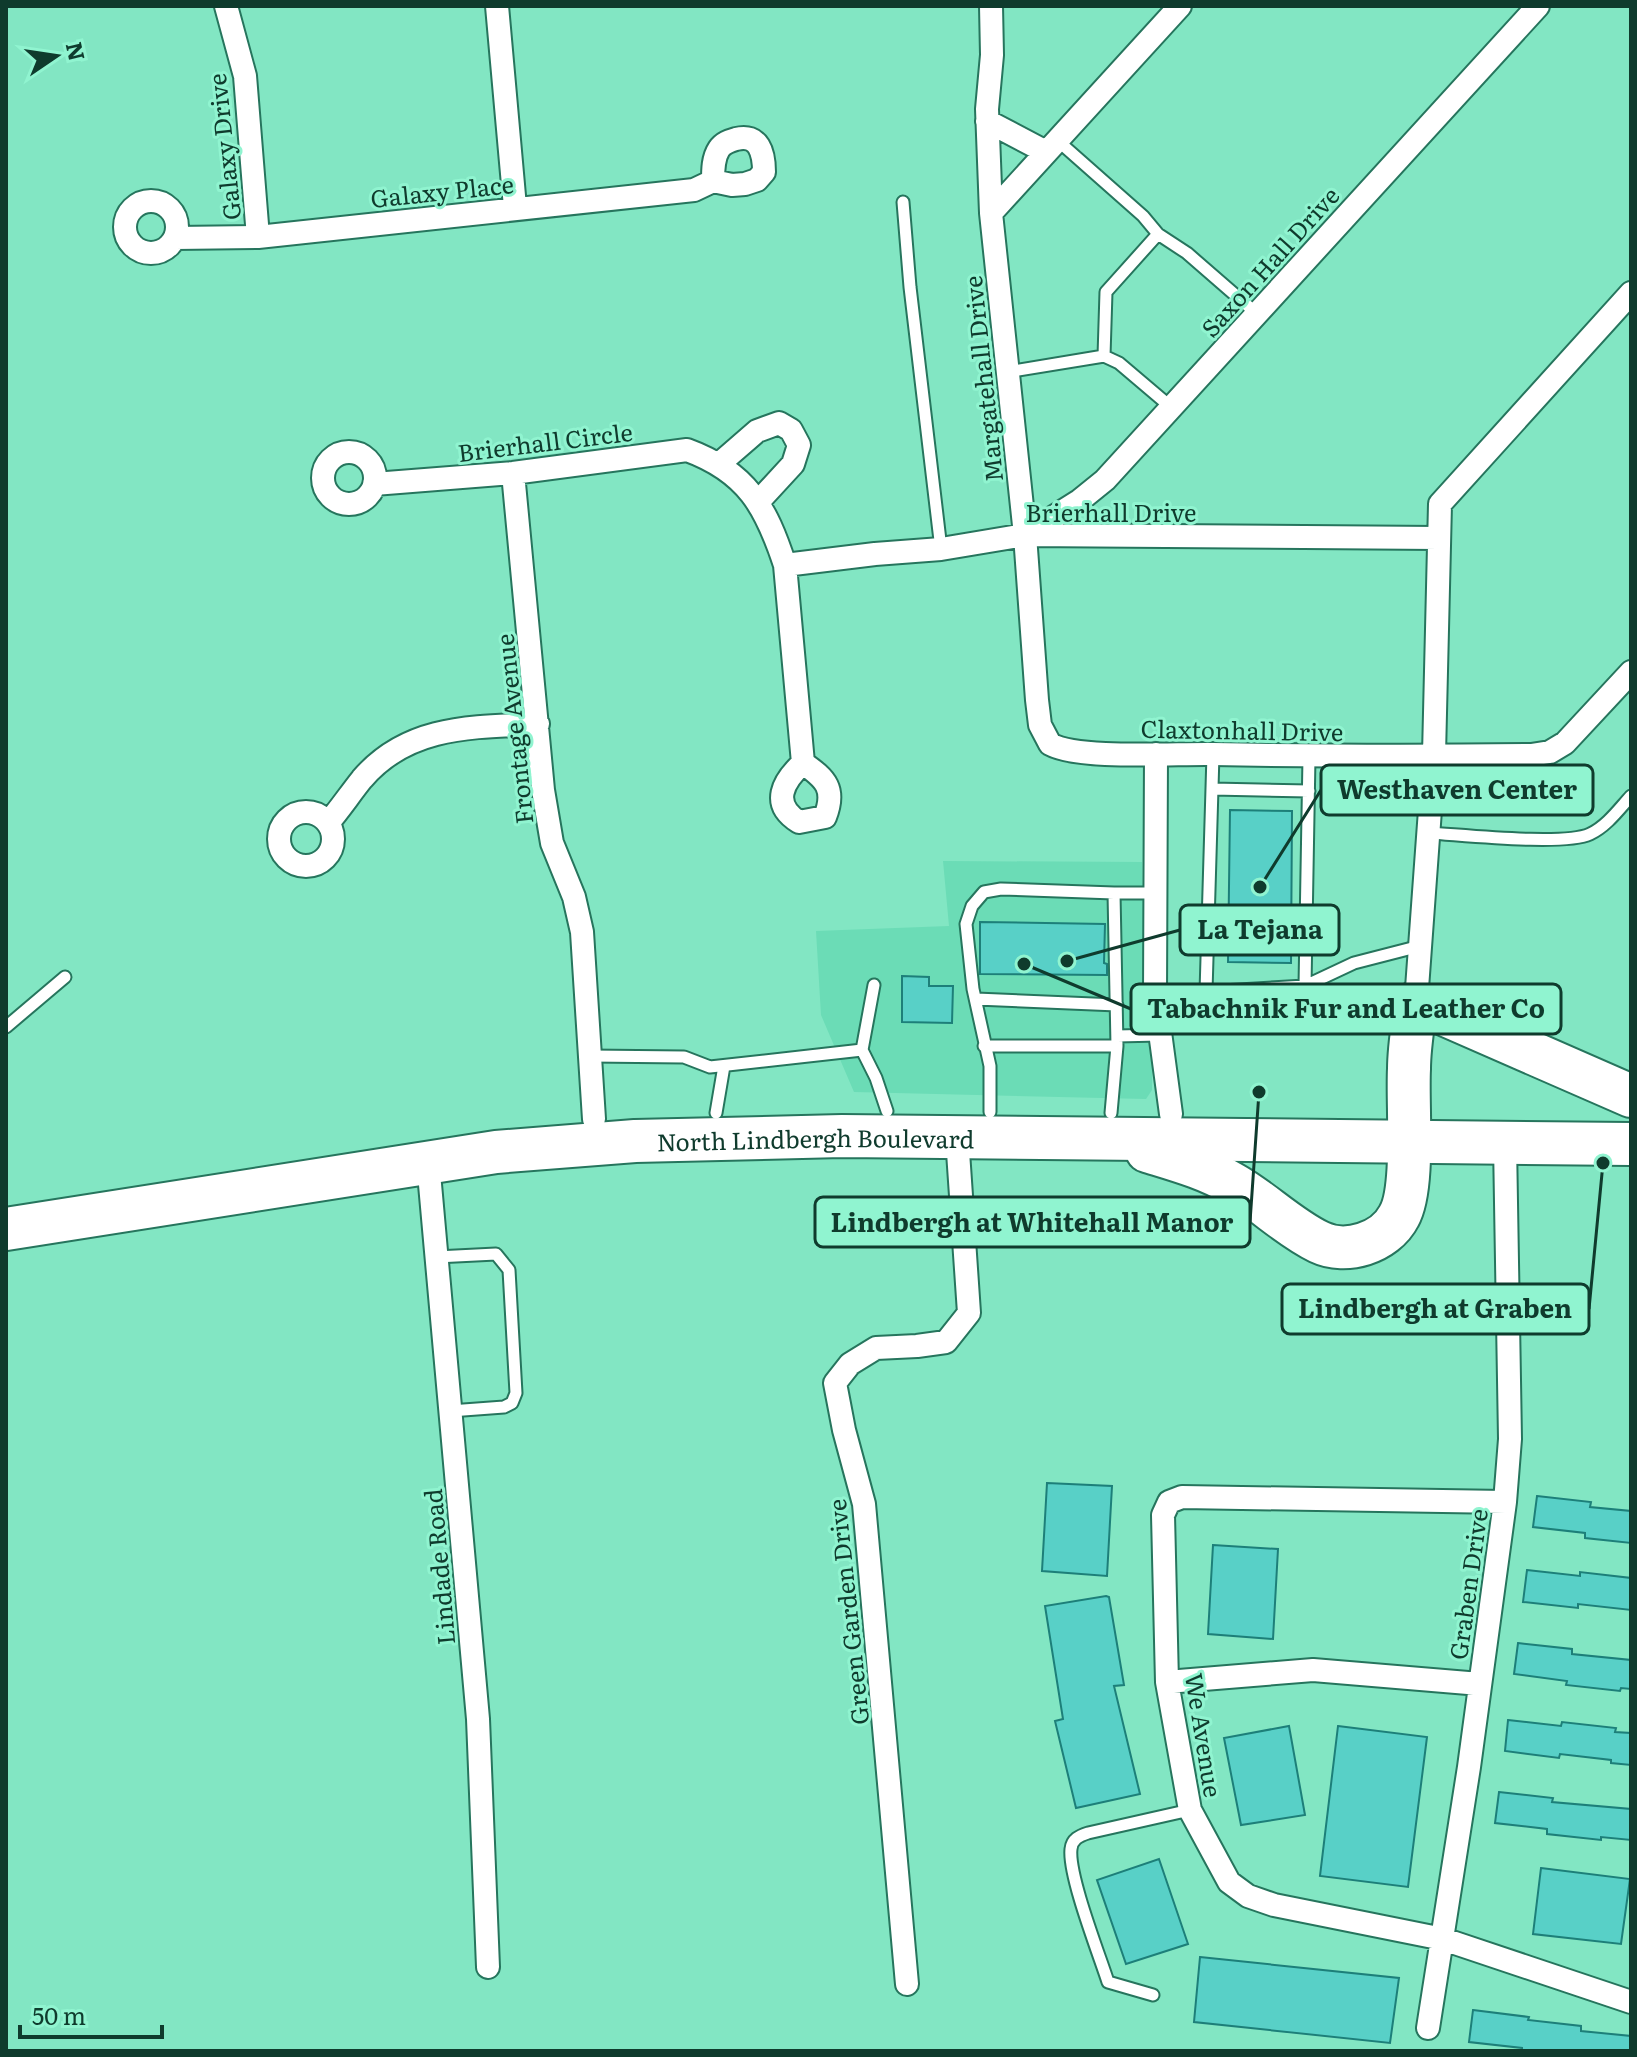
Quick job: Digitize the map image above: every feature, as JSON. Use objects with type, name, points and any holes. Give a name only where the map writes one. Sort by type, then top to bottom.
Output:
[{"type":"highway","points":[[1111,1126],[1219,1177],[1264,1203],[1304,1233],[1337,1248],[1364,1244],[1390,1228],[1399,1216],[1407,1188],[1409,1065],[1416,1002],[1631,1096]]},
{"type":"highway","name":"North Lindbergh Boulevard","points":[[6,1204],[454,1134],[594,1119],[716,1113],[990,1112],[1111,1126],[1171,1114],[1409,1130],[1505,1143],[1631,1144]]},
{"type":"highway","name":"North Lindbergh Boulevard","points":[[6,1229],[496,1152],[635,1141],[772,1136],[957,1137],[1111,1126],[1409,1130],[1631,1118]]},
{"type":"street","name":"Galaxy Drive","points":[[226,6],[245,76],[258,237]]},
{"type":"street","points":[[497,6],[515,207]]},
{"type":"street","name":"Margatehall Drive","points":[[991,6],[992,55],[987,121],[991,213],[1025,535],[1038,712],[1040,725],[1050,744]]},
{"type":"street","points":[[991,213],[1180,6]]},
{"type":"street","name":"Saxon Hall Drive","points":[[1025,535],[1079,501],[1105,480],[1538,6]]},
{"type":"street","points":[[987,121],[1051,146]]},
{"type":"street","name":"Galaxy Place","points":[[175,238],[258,237],[694,190],[713,181]]},
{"type":"street","points":[[1416,1002],[1434,755],[1440,504],[1631,293]]},
{"type":"street","points":[[719,464],[757,431],[779,423],[791,430],[799,445],[793,464],[758,502]]},
{"type":"street","name":"Brierhall Circle","points":[[374,484],[513,473],[687,450],[719,464],[745,485],[758,502],[775,535],[785,565],[803,763]]},
{"type":"street","name":"Frontage Avenue","points":[[513,473],[543,790],[552,843],[574,897],[582,932],[594,1119]]},
{"type":"street","name":"Brierhall Drive","points":[[785,565],[941,549],[1025,535],[1439,538]]},
{"type":"street","name":"Claxtonhall Drive","points":[[1050,744],[1068,752],[1309,757],[1531,755],[1550,752],[1565,743],[1631,672]]},
{"type":"street","points":[[328,823],[381,761],[412,741],[454,728],[538,724]]},
{"type":"street","points":[[1156,754],[1155,995],[1171,1114]]},
{"type":"street","name":"Green Garden Drive","points":[[907,1984],[864,1504],[835,1383],[850,1364],[876,1348],[946,1342],[969,1313],[957,1137]]},
{"type":"street","name":"Graben Drive","points":[[1428,2028],[1469,1767],[1505,1502],[1510,1439],[1505,1143]]},
{"type":"street","name":"Lindade Road","points":[[428,1162],[478,1719],[488,1967]]},
{"type":"street","name":"We Avenue","points":[[1505,1502],[1182,1497],[1169,1502],[1163,1515],[1167,1682],[1190,1810],[1229,1882],[1248,1896],[1299,1912],[1443,1939],[1631,2002]]},
{"type":"street","points":[[1167,1682],[1313,1670],[1480,1684]]},
{"type":"lane","points":[[1051,146],[1143,216],[1158,234],[1187,253],[1256,313]]},
{"type":"lane","points":[[903,202],[941,549]]},
{"type":"lane","points":[[1104,356],[1106,292],[1158,234]]},
{"type":"lane","points":[[1006,372],[1104,356],[1119,363],[1172,408]]},
{"type":"lane","points":[[1206,992],[1213,754]]},
{"type":"lane","points":[[1305,986],[1309,757]]},
{"type":"lane","points":[[1212,789],[1309,791]]},
{"type":"lane","points":[[1430,833],[1547,839],[1586,836],[1601,828],[1631,796]]},
{"type":"lane","points":[[990,1112],[990,1066],[976,999],[966,924],[972,906],[984,892],[1001,889],[1155,893]]},
{"type":"lane","points":[[1111,1126],[1117,1041],[1114,893]]},
{"type":"lane","points":[[1155,995],[1305,986],[1354,963],[1420,946]]},
{"type":"lane","points":[[6,1027],[65,977]]},
{"type":"lane","points":[[874,985],[862,1050],[887,1111]]},
{"type":"lane","points":[[976,999],[1117,1005]]},
{"type":"lane","points":[[984,1046],[1117,1041],[1159,1035]]},
{"type":"lane","points":[[590,1056],[684,1057],[710,1067],[862,1050]]},
{"type":"lane","points":[[716,1113],[724,1066]]},
{"type":"lane","points":[[436,1257],[496,1254],[509,1270],[516,1393],[512,1403],[504,1407],[450,1411]]},
{"type":"lane","points":[[1153,1995],[1108,1982],[1074,1877],[1071,1849],[1078,1836],[1190,1810]]},
{"type":"shaded area","points":[[943,861],[1142,862],[1145,1017],[1152,1068],[1152,1090],[1146,1099],[854,1092],[821,1015],[816,931],[949,926]]},
{"type":"building","points":[[1230,810],[1292,811],[1291,963],[1228,962]]},
{"type":"building","points":[[980,922],[1105,924],[1104,963],[1107,964],[1107,975],[980,974]]},
{"type":"building","points":[[902,976],[929,977],[929,986],[953,986],[952,1023],[902,1022]]},
{"type":"building","points":[[1047,1483],[1112,1486],[1107,1576],[1042,1571]]},
{"type":"building","points":[[1537,1496],[1591,1502],[1590,1507],[1631,1511],[1631,1543],[1585,1538],[1585,1533],[1533,1527]]},
{"type":"building","points":[[1213,1545],[1278,1549],[1273,1639],[1208,1634]]},
{"type":"building","points":[[1527,1570],[1631,1578],[1631,1610],[1523,1602]]},
{"type":"building","points":[[1109,1597],[1124,1685],[1114,1686],[1140,1794],[1076,1808],[1055,1721],[1063,1719],[1045,1606]]},
{"type":"building","points":[[1518,1643],[1572,1649],[1572,1654],[1631,1660],[1631,1689],[1621,1688],[1620,1691],[1566,1685],[1567,1681],[1514,1674]]},
{"type":"building","points":[[1508,1720],[1561,1726],[1562,1722],[1616,1728],[1615,1732],[1631,1733],[1631,1765],[1560,1754],[1559,1758],[1505,1751]]},
{"type":"building","points":[[1289,1726],[1305,1815],[1241,1825],[1224,1738]]},
{"type":"building","points":[[1338,1726],[1427,1737],[1408,1887],[1320,1876]]},
{"type":"building","points":[[1499,1792],[1553,1798],[1552,1802],[1631,1809],[1631,1840],[1547,1834],[1547,1829],[1495,1823]]},
{"type":"building","points":[[1159,1859],[1188,1944],[1126,1964],[1097,1880]]},
{"type":"building","points":[[1541,1868],[1630,1879],[1621,1944],[1533,1934]]},
{"type":"building","points":[[1200,1957],[1399,1978],[1390,2043],[1194,2022]]},
{"type":"building","points":[[1473,2010],[1581,2026],[1581,2031],[1631,2036],[1631,2051],[1522,2051],[1522,2048],[1469,2042]]},
{"type":"place","name":"Westhaven Center","points":[[1260,887]]},
{"type":"place","name":"La Tejana","points":[[1067,961]]},
{"type":"place","name":"Tabachnik Fur and Leather Co","points":[[1024,964]]},
{"type":"place","name":"Lindbergh at Whitehall Manor","points":[[1259,1092]]},
{"type":"place","name":"Lindbergh at Graben","points":[[1603,1163]]}]
